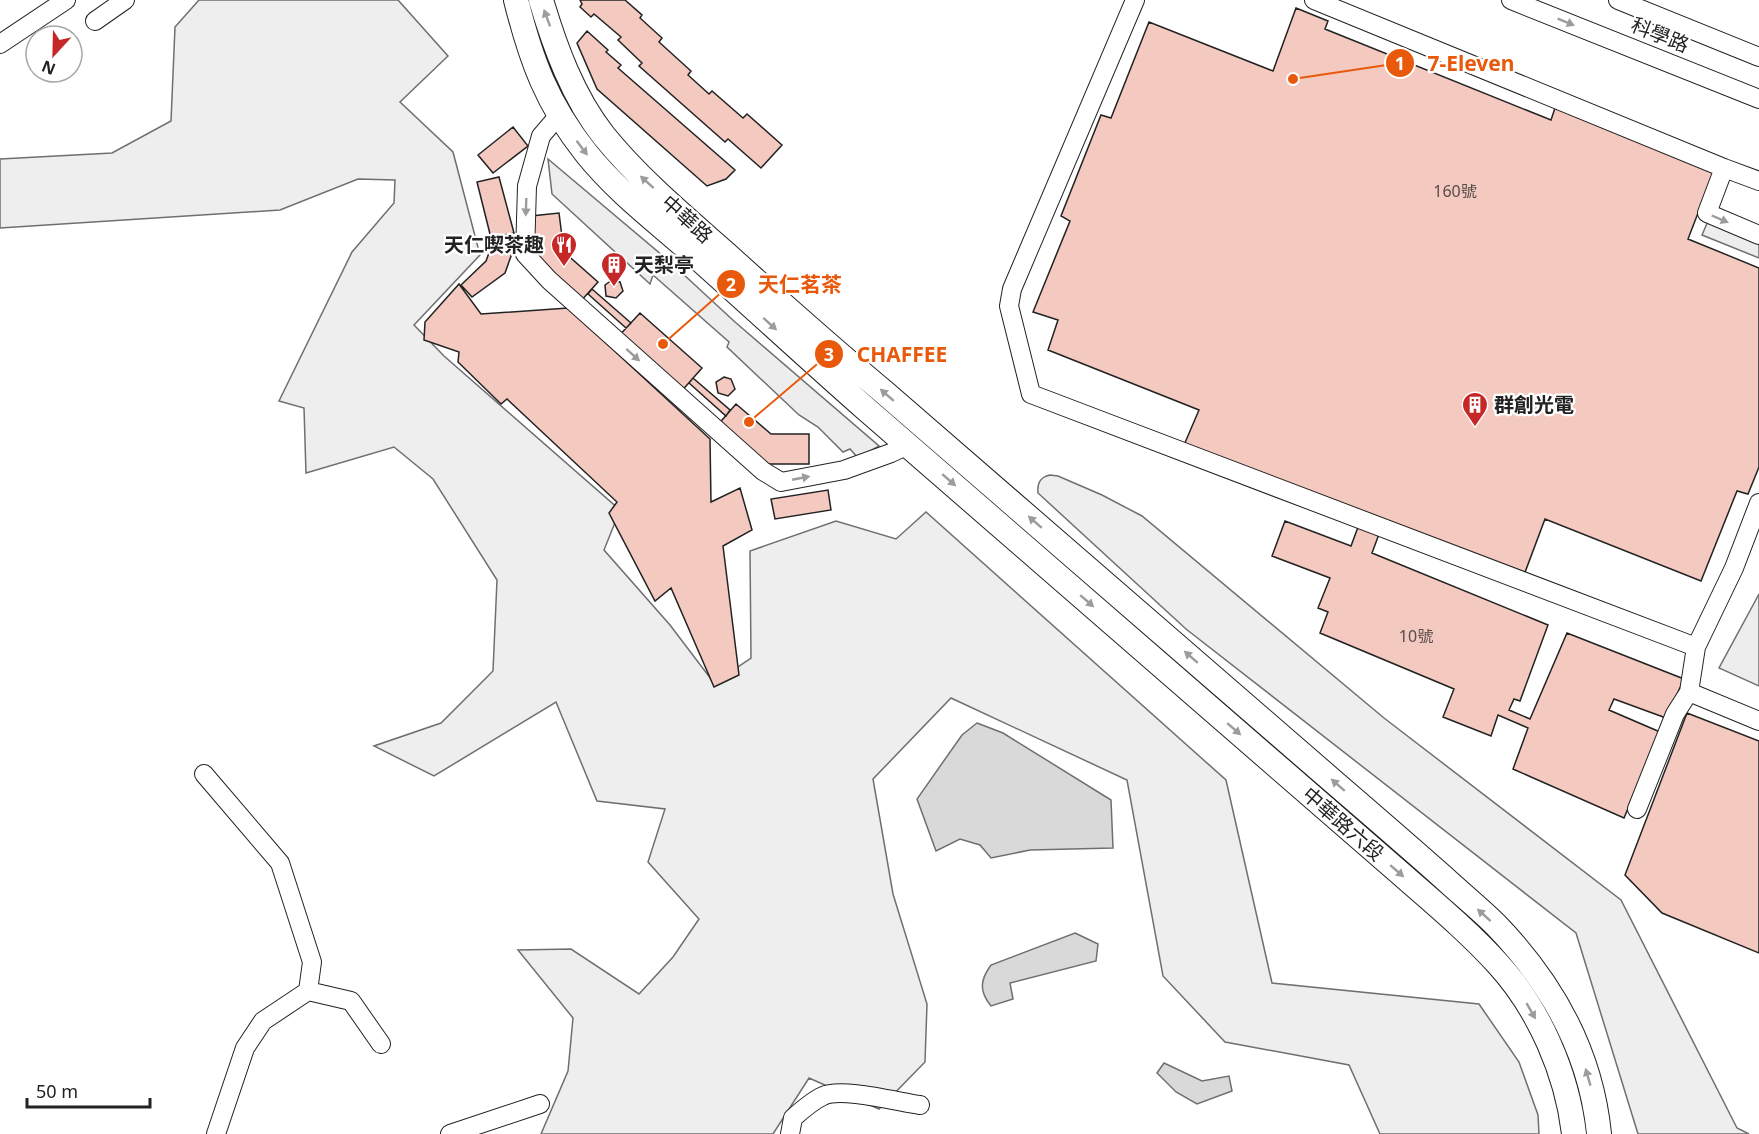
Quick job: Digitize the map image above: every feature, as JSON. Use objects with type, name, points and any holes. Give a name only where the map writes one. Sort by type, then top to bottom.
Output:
[{"type":"main road","name":"中華路","points":[[516,0],[531,56],[559,115],[587,154],[625,194],[813,332],[1080,560]]},
{"type":"main road","name":"中華路","points":[[541,0],[565,69],[578,96],[602,133],[639,175],[801,352],[1043,562]]},
{"type":"main road","name":"中華路六段","points":[[1080,560],[1494,923],[1520,952],[1554,999],[1581,1051],[1597,1108],[1599,1134]]},
{"type":"main road","name":"中華路六段","points":[[1043,562],[1408,881],[1479,944],[1500,966],[1529,1007],[1548,1043],[1571,1111],[1574,1134]]},
{"type":"street","points":[[0,44],[66,0]]},
{"type":"street","points":[[95,21],[125,0]]},
{"type":"street","points":[[1135,0],[1012,289],[1009,306],[1031,394],[1696,647]]},
{"type":"street","points":[[1314,0],[1759,181]]},
{"type":"street","name":"科學路","points":[[1511,0],[1759,99]]},
{"type":"street","name":"科學路","points":[[1618,0],[1759,57]]},
{"type":"street","points":[[559,115],[542,136],[527,186],[525,254],[549,280],[763,471],[781,482],[844,470],[908,445]]},
{"type":"street","points":[[1724,168],[1707,213],[1759,235]]},
{"type":"street","points":[[927,462],[944,444]]},
{"type":"street","points":[[1637,809],[1676,714],[1689,692],[1696,647],[1734,568],[1759,503]]},
{"type":"street","points":[[1689,692],[1759,721]]},
{"type":"street","points":[[204,774],[280,862],[312,962],[308,991]]},
{"type":"street","points":[[216,1134],[245,1048],[263,1021],[308,991],[351,1001],[381,1044]]},
{"type":"street","points":[[790,1134],[793,1118],[824,1095],[840,1092],[920,1105]]},
{"type":"street","points":[[450,1134],[540,1104]]},
{"type":"shaded area","points":[[199,0],[398,0],[448,56],[400,102],[453,152],[480,255],[414,325],[444,356],[620,510],[604,550],[670,625],[714,683],[751,658],[750,551],[836,521],[896,539],[926,512],[1226,780],[1272,983],[1479,1004],[1519,1062],[1538,1115],[1539,1134],[1380,1134],[1349,1065],[1225,1042],[1163,976],[1127,780],[951,698],[873,779],[893,894],[927,1004],[925,1062],[879,1109],[809,1078],[773,1134],[541,1134],[568,1071],[573,1018],[518,950],[571,949],[639,994],[673,957],[699,919],[648,862],[665,809],[597,801],[556,702],[434,776],[374,746],[441,723],[493,671],[497,580],[433,479],[394,447],[306,473],[304,408],[279,401],[352,252],[394,203],[395,180],[358,179],[280,210],[0,228],[0,159],[112,153],[171,121],[175,27]]},
{"type":"shaded area","points":[[548,159],[669,261],[735,322],[879,446],[858,458],[850,449],[843,452],[818,427],[799,415],[727,347],[729,342],[653,275],[650,284],[552,194]]},
{"type":"shaded area","points":[[1708,221],[1759,242],[1759,258],[1702,235]]},
{"type":"shaded area","points":[[1050,475],[1058,476],[1102,495],[1142,516],[1384,718],[1621,900],[1737,1128],[1749,1134],[1638,1134],[1576,933],[1186,629],[1038,493],[1040,481]]},
{"type":"shaded area","points":[[1759,594],[1759,686],[1719,668]]},
{"type":"shaded area","points":[[977,723],[1003,733],[1111,800],[1113,848],[1030,850],[991,858],[980,845],[960,839],[936,851],[917,799],[962,735]]},
{"type":"shaded area","points":[[1075,933],[1098,944],[1096,961],[1010,983],[1013,999],[991,1006],[984,995],[982,985],[991,965]]},
{"type":"shaded area","points":[[1164,1063],[1202,1081],[1229,1076],[1232,1091],[1197,1104],[1176,1092],[1157,1073]]},
{"type":"building","points":[[580,0],[625,0],[642,15],[640,18],[662,38],[659,42],[691,71],[688,75],[709,94],[712,91],[743,118],[747,114],[782,145],[761,168],[728,139],[725,142],[639,66],[642,63],[618,40],[621,37],[594,14],[591,17],[580,7],[582,4]]},
{"type":"building","name":"群創光電","points":[[1296,8],[1328,21],[1325,29],[1551,120],[1556,105],[1715,169],[1688,239],[1759,268],[1759,467],[1748,494],[1737,491],[1701,581],[1545,519],[1521,583],[1382,526],[1372,553],[1548,625],[1520,701],[1514,699],[1509,710],[1530,719],[1567,633],[1684,679],[1666,718],[1614,699],[1609,710],[1660,732],[1624,818],[1513,769],[1528,728],[1498,715],[1491,736],[1443,717],[1454,689],[1320,633],[1328,612],[1318,608],[1330,578],[1272,556],[1285,521],[1351,546],[1361,519],[1184,445],[1199,410],[1048,350],[1058,320],[1033,312],[1070,221],[1061,216],[1101,115],[1111,118],[1149,22],[1273,71]]},
{"type":"building","points":[[587,31],[621,65],[618,68],[735,170],[726,179],[707,186],[597,89],[577,43]]},
{"type":"building","points":[[513,127],[528,146],[493,173],[478,155]]},
{"type":"building","points":[[499,177],[514,233],[491,238],[477,182]]},
{"type":"building","points":[[559,213],[564,252],[598,282],[580,302],[536,263],[531,216]]},
{"type":"building","points":[[493,242],[515,245],[505,273],[472,297],[461,285],[486,261]]},
{"type":"building","name":"天梨亭","points":[[612,280],[620,282],[623,291],[616,298],[606,296],[605,285]]},
{"type":"building","points":[[459,284],[481,314],[568,308],[710,439],[711,502],[740,488],[752,530],[723,546],[739,675],[714,687],[671,588],[655,601],[609,513],[617,502],[507,399],[501,404],[458,362],[459,352],[424,340],[425,322]]},
{"type":"building","points":[[592,289],[631,323],[626,328],[588,294]]},
{"type":"building","points":[[640,313],[702,368],[679,394],[616,339]]},
{"type":"building","points":[[724,377],[731,379],[735,389],[728,396],[718,393],[716,382]]},
{"type":"building","points":[[693,378],[730,410],[726,416],[689,383]]},
{"type":"building","points":[[736,404],[771,434],[809,434],[809,464],[758,464],[716,427]]},
{"type":"building","points":[[828,490],[831,510],[775,519],[771,499]]},
{"type":"building","points":[[1687,713],[1759,741],[1759,953],[1662,913],[1625,875]]},
{"type":"place","name":"7-Eleven","points":[[1293,79]]},
{"type":"place","name":"天仁喫茶趣","points":[[564,268]]},
{"type":"place","name":"天梨亭","points":[[614,288]]},
{"type":"place","name":"天仁茗茶","points":[[663,344]]},
{"type":"place","name":"CHAFFEE","points":[[749,422]]},
{"type":"place","name":"群創光電","points":[[1475,428]]}]
